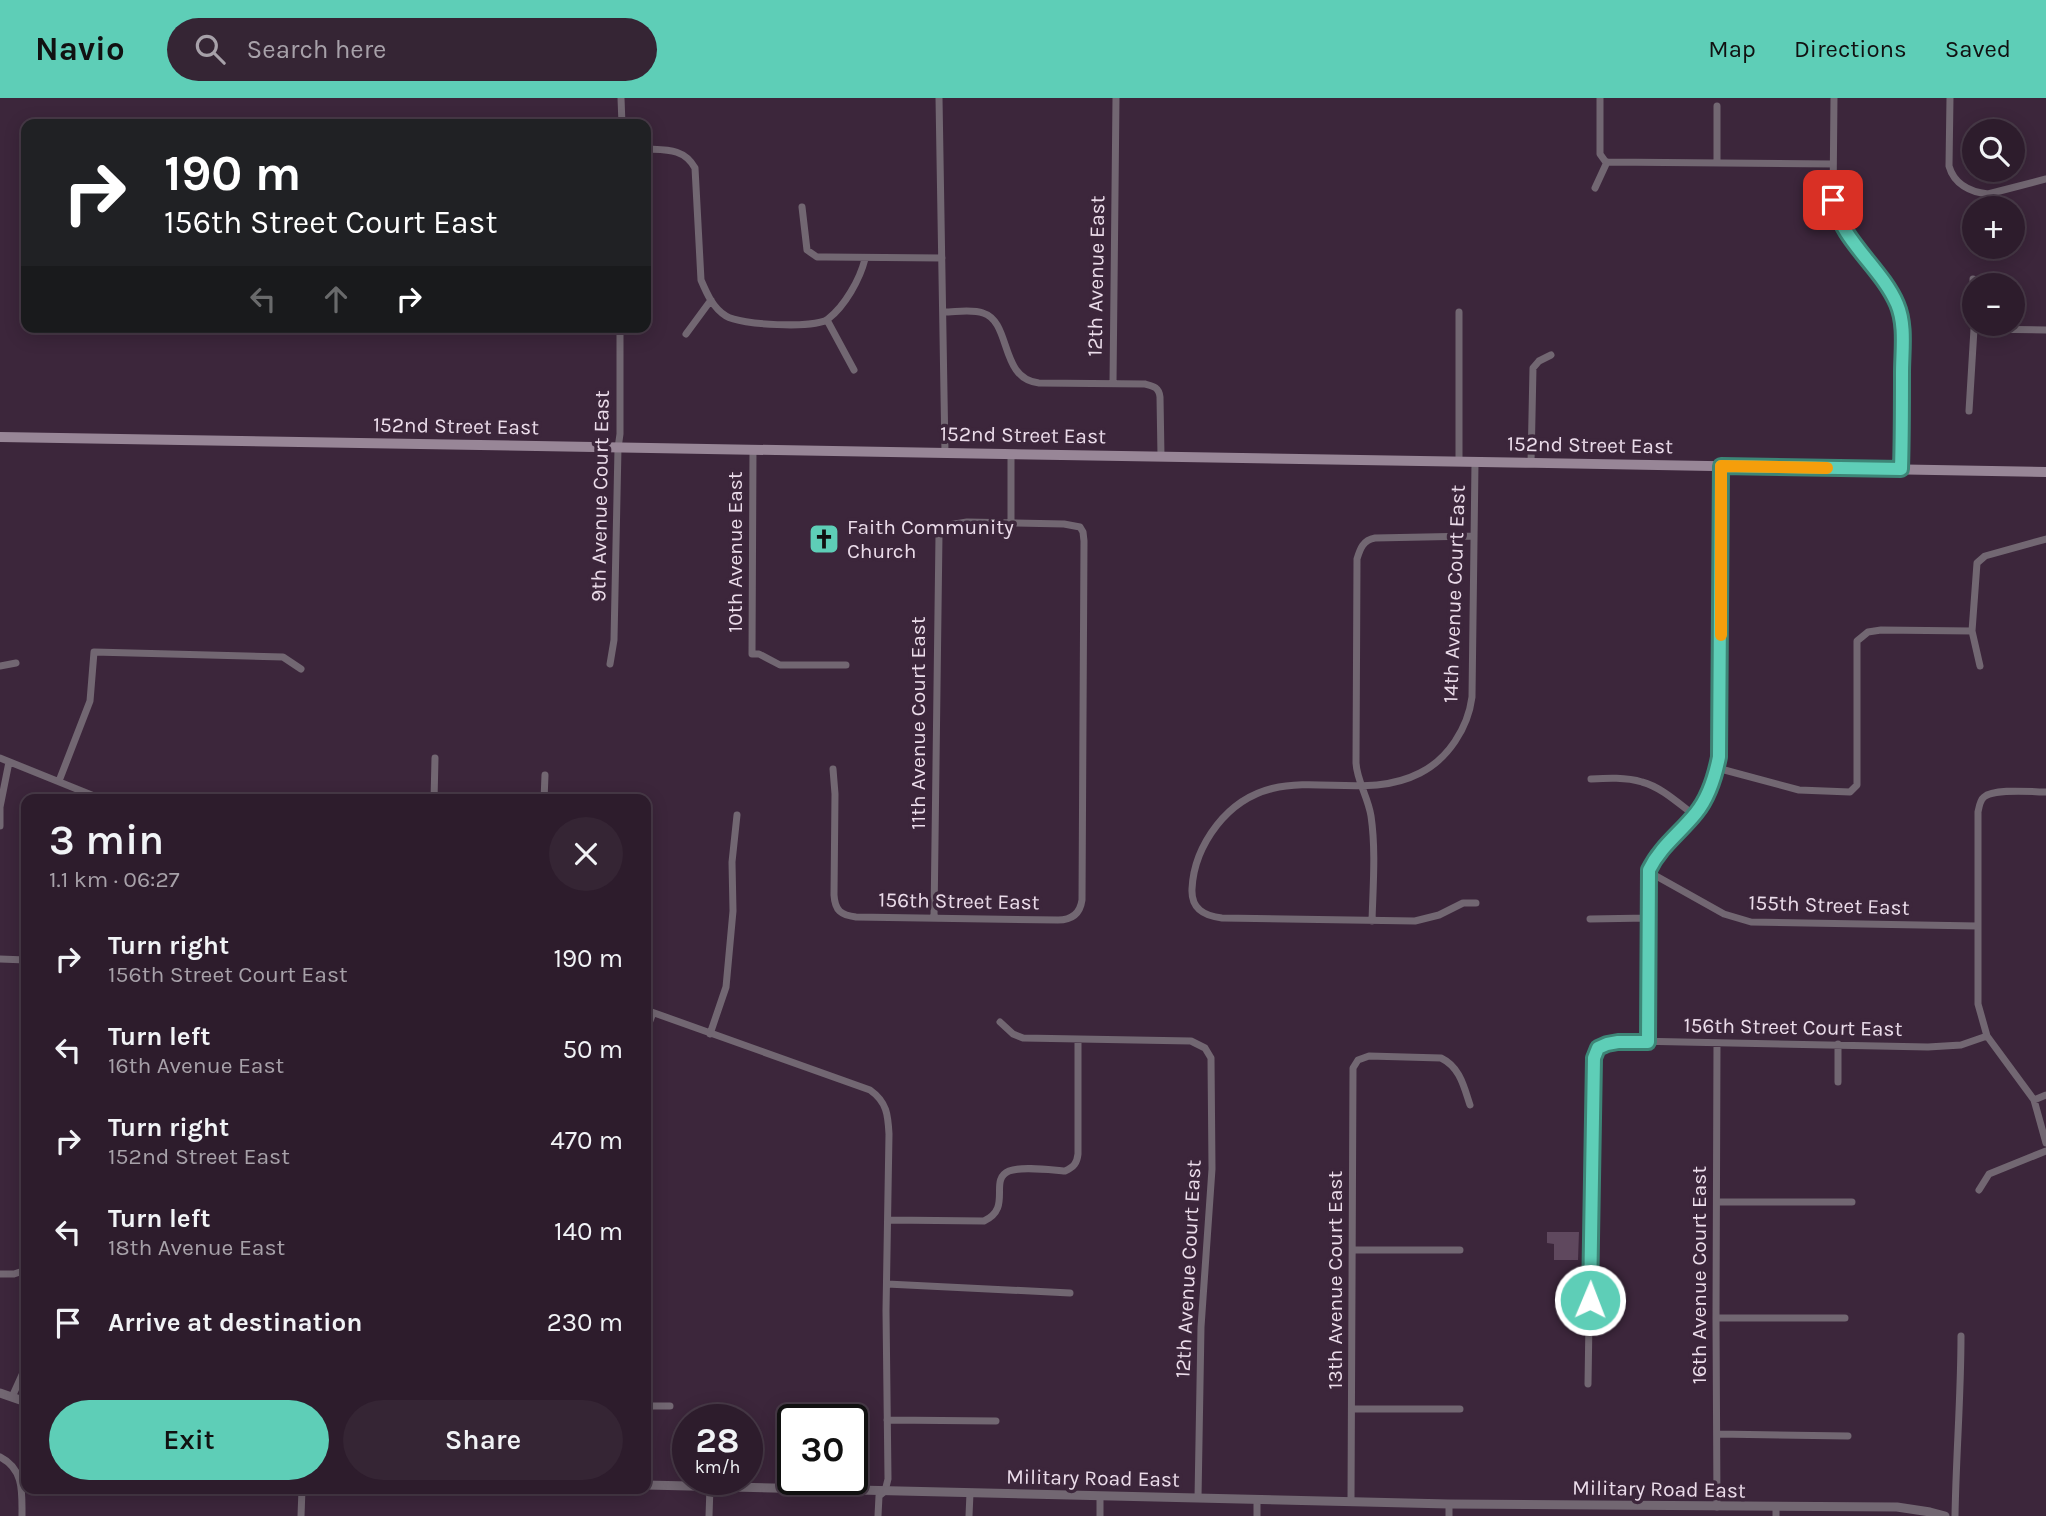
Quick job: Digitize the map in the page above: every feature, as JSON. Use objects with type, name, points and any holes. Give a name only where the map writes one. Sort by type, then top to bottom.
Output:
[{"type":"main road","name":"152nd Street East","points":[[0,437],[2046,472]]},
{"type":"street","points":[[621,98],[622,119]]},
{"type":"street","points":[[939,98],[945,453]]},
{"type":"street","name":"12th Avenue East","points":[[1116,98],[1113,383],[1144,384],[1154,386],[1160,392],[1161,456]]},
{"type":"street","points":[[1600,98],[1600,154],[1608,162],[1833,164]]},
{"type":"street","points":[[1834,98],[1833,200],[1840,221],[1898,307],[1902,338],[1901,469]]},
{"type":"street","points":[[1950,98],[1949,159],[1951,172],[1957,181],[1979,193],[1995,193],[2046,179]]},
{"type":"street","points":[[1717,106],[1717,162]]},
{"type":"street","points":[[651,149],[684,154],[695,168],[700,274],[711,300],[721,313],[734,321],[806,324],[827,320],[853,286],[865,259]]},
{"type":"street","points":[[1595,188],[1608,162]]},
{"type":"street","points":[[802,207],[807,250],[817,257],[942,258]]},
{"type":"street","points":[[686,334],[711,300]]},
{"type":"street","points":[[944,312],[974,311],[989,316],[998,328],[1015,367],[1026,381],[1113,383]]},
{"type":"street","name":"14th Avenue Court East","points":[[1459,312],[1459,462]]},
{"type":"street","points":[[827,320],[854,370]]},
{"type":"street","points":[[2025,329],[2046,330]]},
{"type":"street","name":"9th Avenue Court East","points":[[610,664],[614,640],[620,333]]},
{"type":"street","points":[[1969,411],[1974,336]]},
{"type":"street","points":[[1531,463],[1533,368],[1539,361],[1551,355]]},
{"type":"street","name":"10th Avenue East","points":[[753,449],[752,654],[759,654],[780,666],[846,665]]},
{"type":"street","points":[[1011,454],[1011,523]]},
{"type":"street","name":"14th Avenue Court East","points":[[1372,920],[1222,918],[1206,915],[1198,909],[1192,890],[1200,856],[1213,830],[1234,807],[1258,793],[1282,786],[1393,783],[1422,773],[1443,757],[1461,732],[1469,714],[1472,697],[1475,463]]},
{"type":"street","points":[[1648,1042],[1649,872],[1656,856],[1694,815],[1712,786],[1717,768],[1720,738],[1721,466]]},
{"type":"street","name":"156th Street East","points":[[833,769],[834,902],[838,911],[844,915],[1058,920],[1070,919],[1077,913],[1082,900],[1084,541],[1081,528],[1063,524],[1011,523]]},
{"type":"street","name":"11th Avenue Court East","points":[[934,918],[937,542],[948,525],[1011,523]]},
{"type":"street","points":[[1474,536],[1375,538],[1366,541],[1359,551],[1356,571],[1356,763],[1370,812],[1373,840],[1372,920],[1415,921],[1439,915],[1464,903],[1476,904]]},
{"type":"street","points":[[1980,666],[1972,631],[1975,570],[1980,559],[2046,540]]},
{"type":"street","points":[[1717,768],[1799,790],[1845,793],[1854,789],[1857,785],[1857,641],[1868,632],[1881,630],[1972,631]]},
{"type":"street","points":[[59,781],[90,702],[94,652],[283,657],[301,669]]},
{"type":"street","points":[[0,666],[16,663]]},
{"type":"street","points":[[0,758],[90,794]]},
{"type":"street","points":[[434,794],[435,758]]},
{"type":"street","points":[[0,826],[0,807],[9,762]]},
{"type":"street","points":[[544,794],[545,775]]},
{"type":"street","points":[[1591,779],[1615,778],[1646,783],[1694,815]]},
{"type":"street","points":[[2046,792],[1999,793],[1985,796],[1980,804],[1977,926],[1978,1004],[1987,1036],[2034,1101],[2046,1143]]},
{"type":"street","points":[[710,1034],[726,987],[733,911],[732,863],[737,814]]},
{"type":"street","name":"155th Street East","points":[[1649,872],[1724,914],[1751,922],[1977,926]]},
{"type":"street","points":[[1590,919],[1648,918]]},
{"type":"street","points":[[0,959],[21,960]]},
{"type":"street","points":[[651,1012],[870,1090],[879,1096],[885,1105],[888,1118],[888,1479],[885,1491],[879,1496],[878,1516]]},
{"type":"street","points":[[888,1220],[984,1221],[995,1215],[999,1206],[1000,1181],[1006,1172],[1016,1169],[1065,1171],[1077,1160],[1078,1039],[1023,1038],[1013,1034],[1000,1023]]},
{"type":"street","name":"156th Street Court East","points":[[1588,1384],[1593,1068],[1598,1048],[1618,1042],[1928,1047],[1961,1045],[1987,1036]]},
{"type":"street","name":"12th Avenue Court East","points":[[1078,1039],[1191,1041],[1202,1045],[1211,1058],[1212,1169],[1201,1327],[1198,1498]]},
{"type":"street","name":"16th Avenue Court East","points":[[1717,1043],[1717,1507]]},
{"type":"street","points":[[1838,1044],[1838,1082]]},
{"type":"street","name":"13th Avenue Court East","points":[[1351,1501],[1353,1068],[1358,1060],[1377,1056],[1441,1058],[1457,1071],[1470,1105]]},
{"type":"street","points":[[2034,1101],[2046,1095]]},
{"type":"street","points":[[1979,1190],[1989,1174],[2046,1151]]},
{"type":"street","points":[[1717,1202],[1852,1202]]},
{"type":"street","points":[[1353,1250],[1460,1250]]},
{"type":"street","points":[[0,1274],[21,1272]]},
{"type":"street","points":[[887,1284],[1070,1293]]},
{"type":"street","points":[[1716,1318],[1845,1318]]},
{"type":"street","points":[[1955,1516],[1961,1336]]},
{"type":"street","points":[[12,1397],[21,1377]]},
{"type":"street","points":[[0,1393],[21,1400]]},
{"type":"street","points":[[651,1406],[670,1406]]},
{"type":"street","points":[[1352,1409],[1461,1409]]},
{"type":"street","points":[[887,1420],[996,1421]]},
{"type":"street","points":[[1717,1434],[1848,1436]]},
{"type":"street","points":[[3,1458],[12,1464],[21,1480]]},
{"type":"street","name":"Military Road East","points":[[651,1485],[672,1486]]},
{"type":"street","name":"Military Road East","points":[[763,1488],[1449,1504],[1717,1507],[1776,1512],[1905,1512],[1945,1516]]},
{"type":"street","points":[[970,1493],[970,1516]]},
{"type":"street","points":[[21,1494],[22,1516]]},
{"type":"street","points":[[301,1516],[302,1494]]},
{"type":"street","points":[[709,1516],[710,1495]]},
{"type":"street","points":[[1100,1496],[1100,1516]]},
{"type":"street","points":[[1257,1500],[1257,1516]]},
{"type":"street","points":[[1449,1504],[1449,1516]]},
{"type":"shaded area","points":[[1547,1232],[1579,1232],[1578,1260],[1554,1260],[1554,1244],[1547,1243]]},
{"type":"slow traffic","points":[[1721,635],[1721,466],[1827,468]]},
{"type":"place","name":"Faith Community Church","points":[[824,539]]},
{"type":"route","points":[[1590,1300],[1595,1053],[1598,1048],[1607,1044],[1648,1042],[1649,870],[1661,850],[1697,813],[1712,786],[1719,757],[1721,466],[1901,469],[1902,338],[1898,307],[1844,228],[1833,200]]}]
